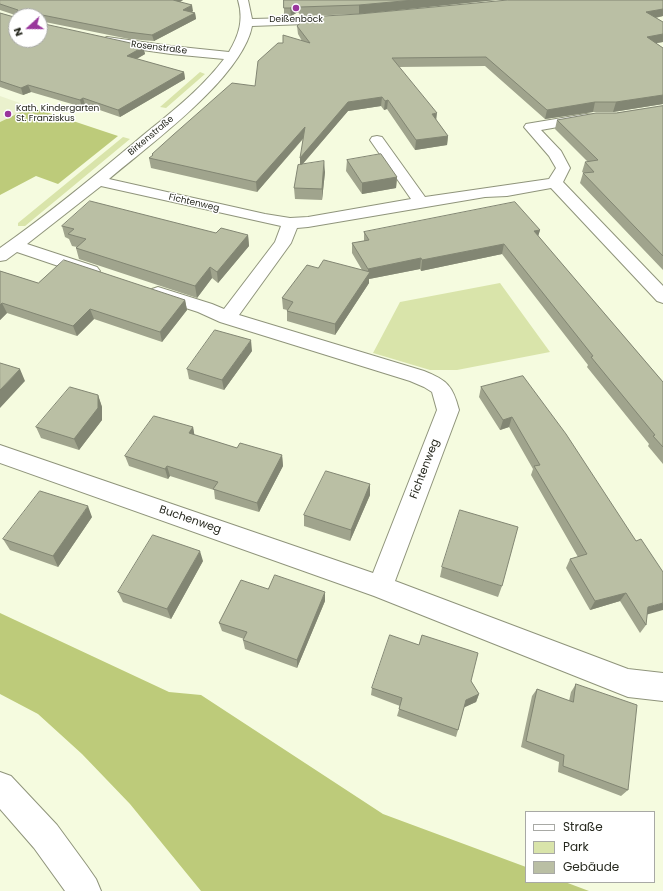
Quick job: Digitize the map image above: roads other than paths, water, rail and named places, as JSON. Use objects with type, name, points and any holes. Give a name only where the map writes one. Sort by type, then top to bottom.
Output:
[{"type":"street","name":"Birkenstraße","points":[[0,256],[98,181],[207,86],[232,56],[242,40],[247,23],[243,0]]},
{"type":"street","points":[[247,23],[346,19]]},
{"type":"street","name":"Rosenstraße","points":[[95,38],[151,48],[232,56]]},
{"type":"street","points":[[600,117],[530,127],[556,154],[563,168],[555,182],[663,297]]},
{"type":"street","points":[[377,140],[421,202]]},
{"type":"street","name":"Fichtenweg","points":[[98,181],[265,219],[290,223],[308,222],[421,202],[485,192],[507,191],[555,182]]},
{"type":"street","points":[[140,287],[205,308],[227,318],[283,243],[290,223]]},
{"type":"street","points":[[14,246],[103,275]]},
{"type":"street","name":"Fichtenweg","points":[[227,318],[417,376],[436,383],[444,392],[448,410],[380,587]]},
{"type":"street","name":"Buchenweg","points":[[0,454],[380,587]]},
{"type":"street","points":[[380,587],[628,683],[663,687]]},
{"type":"street","points":[[0,787],[18,804],[73,873],[84,891]]},
{"type":"place","name":"Deißenböck","points":[[296,8]]},
{"type":"place","name":"Kath. Kindergarten St. Franziskus","points":[[8,114]]}]
